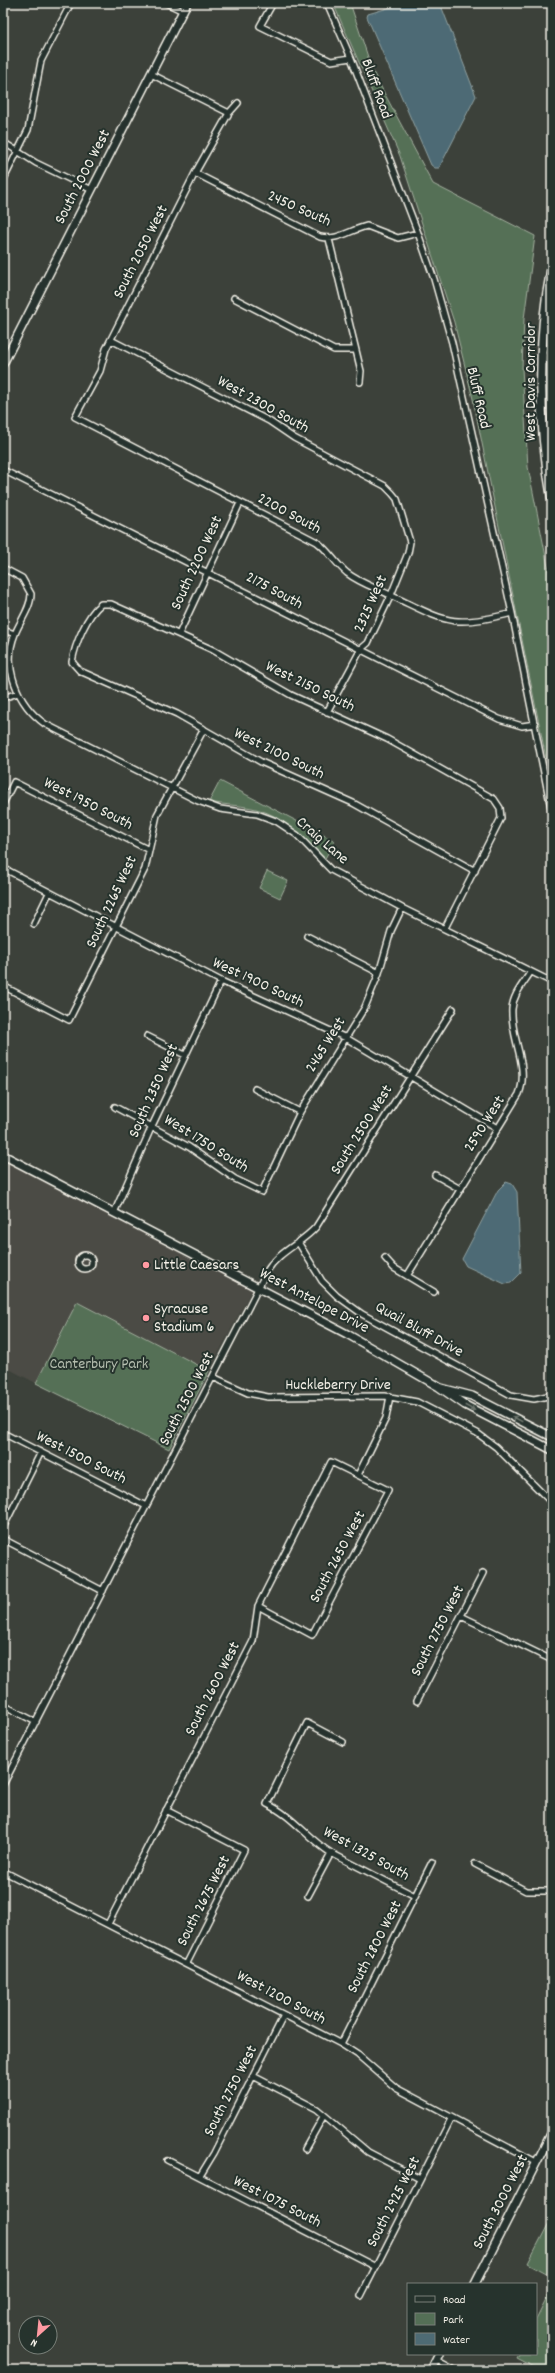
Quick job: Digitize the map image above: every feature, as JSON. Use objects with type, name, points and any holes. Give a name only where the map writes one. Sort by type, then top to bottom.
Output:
[{"type":"highway","name":"West Davis Corridor","points":[[552,266],[545,316],[542,385],[545,449],[552,498]]},
{"type":"main road","name":"South 2000 West","points":[[3,364],[6,351],[92,190],[187,3]]},
{"type":"main road","name":"West Antelope Drive","points":[[3,1155],[353,1337],[440,1387],[465,1405],[552,1450]]},
{"type":"main road","name":"West Antelope Drive","points":[[440,1387],[472,1396],[552,1437]]},
{"type":"main road","name":"South 3000 West","points":[[476,2283],[552,2132]]},
{"type":"main road","points":[[431,2370],[438,2357]]},
{"type":"street","points":[[3,181],[28,130],[41,61],[71,3]]},
{"type":"street","points":[[166,3],[183,11]]},
{"type":"street","points":[[273,3],[260,26],[332,61],[351,58]]},
{"type":"street","name":"Bluff Road","points":[[327,3],[351,58],[418,233],[434,279],[452,343],[512,613],[552,813]]},
{"type":"street","points":[[151,74],[229,113]]},
{"type":"street","name":"South 2050 West","points":[[75,417],[100,371],[111,340],[195,173],[229,113],[238,103]]},
{"type":"street","points":[[3,142],[36,163],[92,190]]},
{"type":"street","name":"2450 South","points":[[195,173],[320,237],[329,239],[367,226],[398,238],[418,233]]},
{"type":"street","points":[[329,239],[361,371],[360,382]]},
{"type":"street","points":[[234,298],[334,350],[355,350]]},
{"type":"street","name":"West 2300 South","points":[[111,340],[269,421],[294,438],[385,486],[397,500]]},
{"type":"street","name":"2200 South","points":[[75,417],[317,542],[326,549],[346,572],[358,581],[391,595],[436,618],[449,621],[481,621],[512,613]]},
{"type":"street","name":"2175 South","points":[[3,470],[207,571],[498,719],[522,726],[535,724]]},
{"type":"street","name":"2325 West","points":[[327,712],[361,649],[368,643],[391,595],[408,553],[410,542],[397,500]]},
{"type":"street","name":"South 2200 West","points":[[179,634],[207,571],[240,503]]},
{"type":"street","name":"Craig Lane","points":[[3,568],[22,578],[30,588],[31,599],[15,634],[11,649],[11,665],[18,693],[29,711],[45,724],[198,801],[220,809],[257,814],[276,821],[297,835],[331,870],[530,973],[552,982]]},
{"type":"street","name":"West 2150 South","points":[[72,662],[73,653],[94,610],[102,604],[111,604],[213,650],[290,695],[387,739],[494,799],[500,808],[501,818],[475,871]]},
{"type":"street","points":[[3,630],[15,634]]},
{"type":"street","name":"West 2100 South","points":[[72,662],[80,671],[177,714],[261,762],[352,803],[475,871]]},
{"type":"street","points":[[3,698],[18,693]]},
{"type":"street","name":"South 2265 West","points":[[3,986],[69,1020],[145,869],[157,815],[204,729]]},
{"type":"street","name":"West 1950 South","points":[[3,804],[14,782],[149,850]]},
{"type":"street","name":"West 1900 South","points":[[3,868],[221,981],[346,1038],[497,1128]]},
{"type":"street","points":[[445,928],[475,871]]},
{"type":"street","points":[[34,924],[49,893]]},
{"type":"street","name":"2465 West","points":[[262,1192],[300,1112],[365,1007],[379,973],[389,937],[402,908]]},
{"type":"street","points":[[307,936],[379,973]]},
{"type":"street","name":"2590 West","points":[[406,1276],[522,1085],[523,1076],[512,1020],[512,1008],[514,999],[530,973]]},
{"type":"street","name":"South 2350 West","points":[[114,1213],[152,1126],[221,981]]},
{"type":"street","name":"South 2500 West","points":[[3,1785],[146,1506],[275,1260],[316,1227],[453,1009]]},
{"type":"street","points":[[148,1036],[185,1055]]},
{"type":"street","points":[[255,1089],[300,1112]]},
{"type":"street","name":"West 1750 South","points":[[116,1107],[189,1147],[230,1176],[262,1192]]},
{"type":"street","points":[[435,1175],[460,1189]]},
{"type":"street","name":"Quail Bluff Drive","points":[[298,1242],[322,1281],[336,1296],[362,1314],[511,1395],[534,1399],[552,1395]]},
{"type":"street","points":[[385,1258],[394,1268],[434,1292]]},
{"type":"street","name":"Huckleberry Drive","points":[[213,1377],[248,1393],[268,1398],[390,1396],[424,1405],[484,1438],[512,1460],[552,1503]]},
{"type":"street","points":[[358,1475],[386,1418],[390,1396]]},
{"type":"street","name":"West 1500 South","points":[[3,1433],[146,1506]]},
{"type":"street","points":[[3,1528],[42,1452]]},
{"type":"street","name":"South 2600 West","points":[[108,1924],[253,1641],[258,1606],[331,1462],[358,1475]]},
{"type":"street","name":"South 2650 West","points":[[258,1606],[312,1635],[388,1490],[358,1475]]},
{"type":"street","points":[[3,1540],[103,1591]]},
{"type":"street","name":"South 2750 West","points":[[417,1701],[483,1573]]},
{"type":"street","points":[[461,1616],[552,1660]]},
{"type":"street","points":[[3,1705],[36,1722]]},
{"type":"street","name":"West 1325 South","points":[[343,1742],[307,1723],[267,1804],[280,1810],[319,1846],[415,1896]]},
{"type":"street","name":"South 2675 West","points":[[166,1810],[244,1850],[187,1963]]},
{"type":"street","points":[[308,1896],[331,1853]]},
{"type":"street","name":"South 2800 West","points":[[340,2044],[432,1862]]},
{"type":"street","points":[[475,1864],[526,1891],[552,1891]]},
{"type":"street","name":"West 1200 South","points":[[3,1871],[187,1963],[340,2044],[358,2055],[396,2088],[451,2119],[536,2162]]},
{"type":"street","name":"South 2750 West","points":[[200,2176],[214,2153],[284,2015]]},
{"type":"street","points":[[253,2076],[317,2109],[368,2152],[420,2179]]},
{"type":"street","points":[[305,2149],[324,2115]]},
{"type":"street","name":"South 2925 West","points":[[361,2296],[451,2119]]},
{"type":"street","name":"West 1075 South","points":[[167,2160],[376,2267]]},
{"type":"street","points":[[438,2357],[456,2370]]},
{"type":"shaded area","points":[[3,1160],[254,1286],[209,1371],[77,1302],[36,1383],[3,1366]]},
{"type":"green space","points":[[333,3],[350,3],[373,72],[433,184],[535,236],[524,319],[522,368],[528,467],[552,587],[552,787],[473,399],[454,322],[400,156]]},
{"type":"green space","points":[[220,781],[335,841],[324,860],[292,829],[275,816],[252,808],[209,802]]},
{"type":"green space","points":[[267,871],[288,881],[280,898],[259,888]]},
{"type":"green space","name":"Canterbury Park","points":[[77,1302],[209,1371],[169,1449],[36,1383]]},
{"type":"green space","points":[[552,2217],[552,2276],[528,2263]]},
{"type":"green space","points":[[552,2288],[552,2370],[540,2370],[517,2358],[518,2355],[537,2355],[537,2318]]},
{"type":"water","points":[[405,3],[440,3],[476,96],[439,168],[435,168],[431,165],[367,17],[368,14]]},
{"type":"water","points":[[506,1182],[512,1184],[517,1192],[521,1273],[511,1283],[505,1284],[466,1266],[462,1259],[498,1190]]},
{"type":"place","name":"Little Caesars","points":[[146,1265]]},
{"type":"place","name":"Syracuse Stadium 6","points":[[146,1318]]}]
